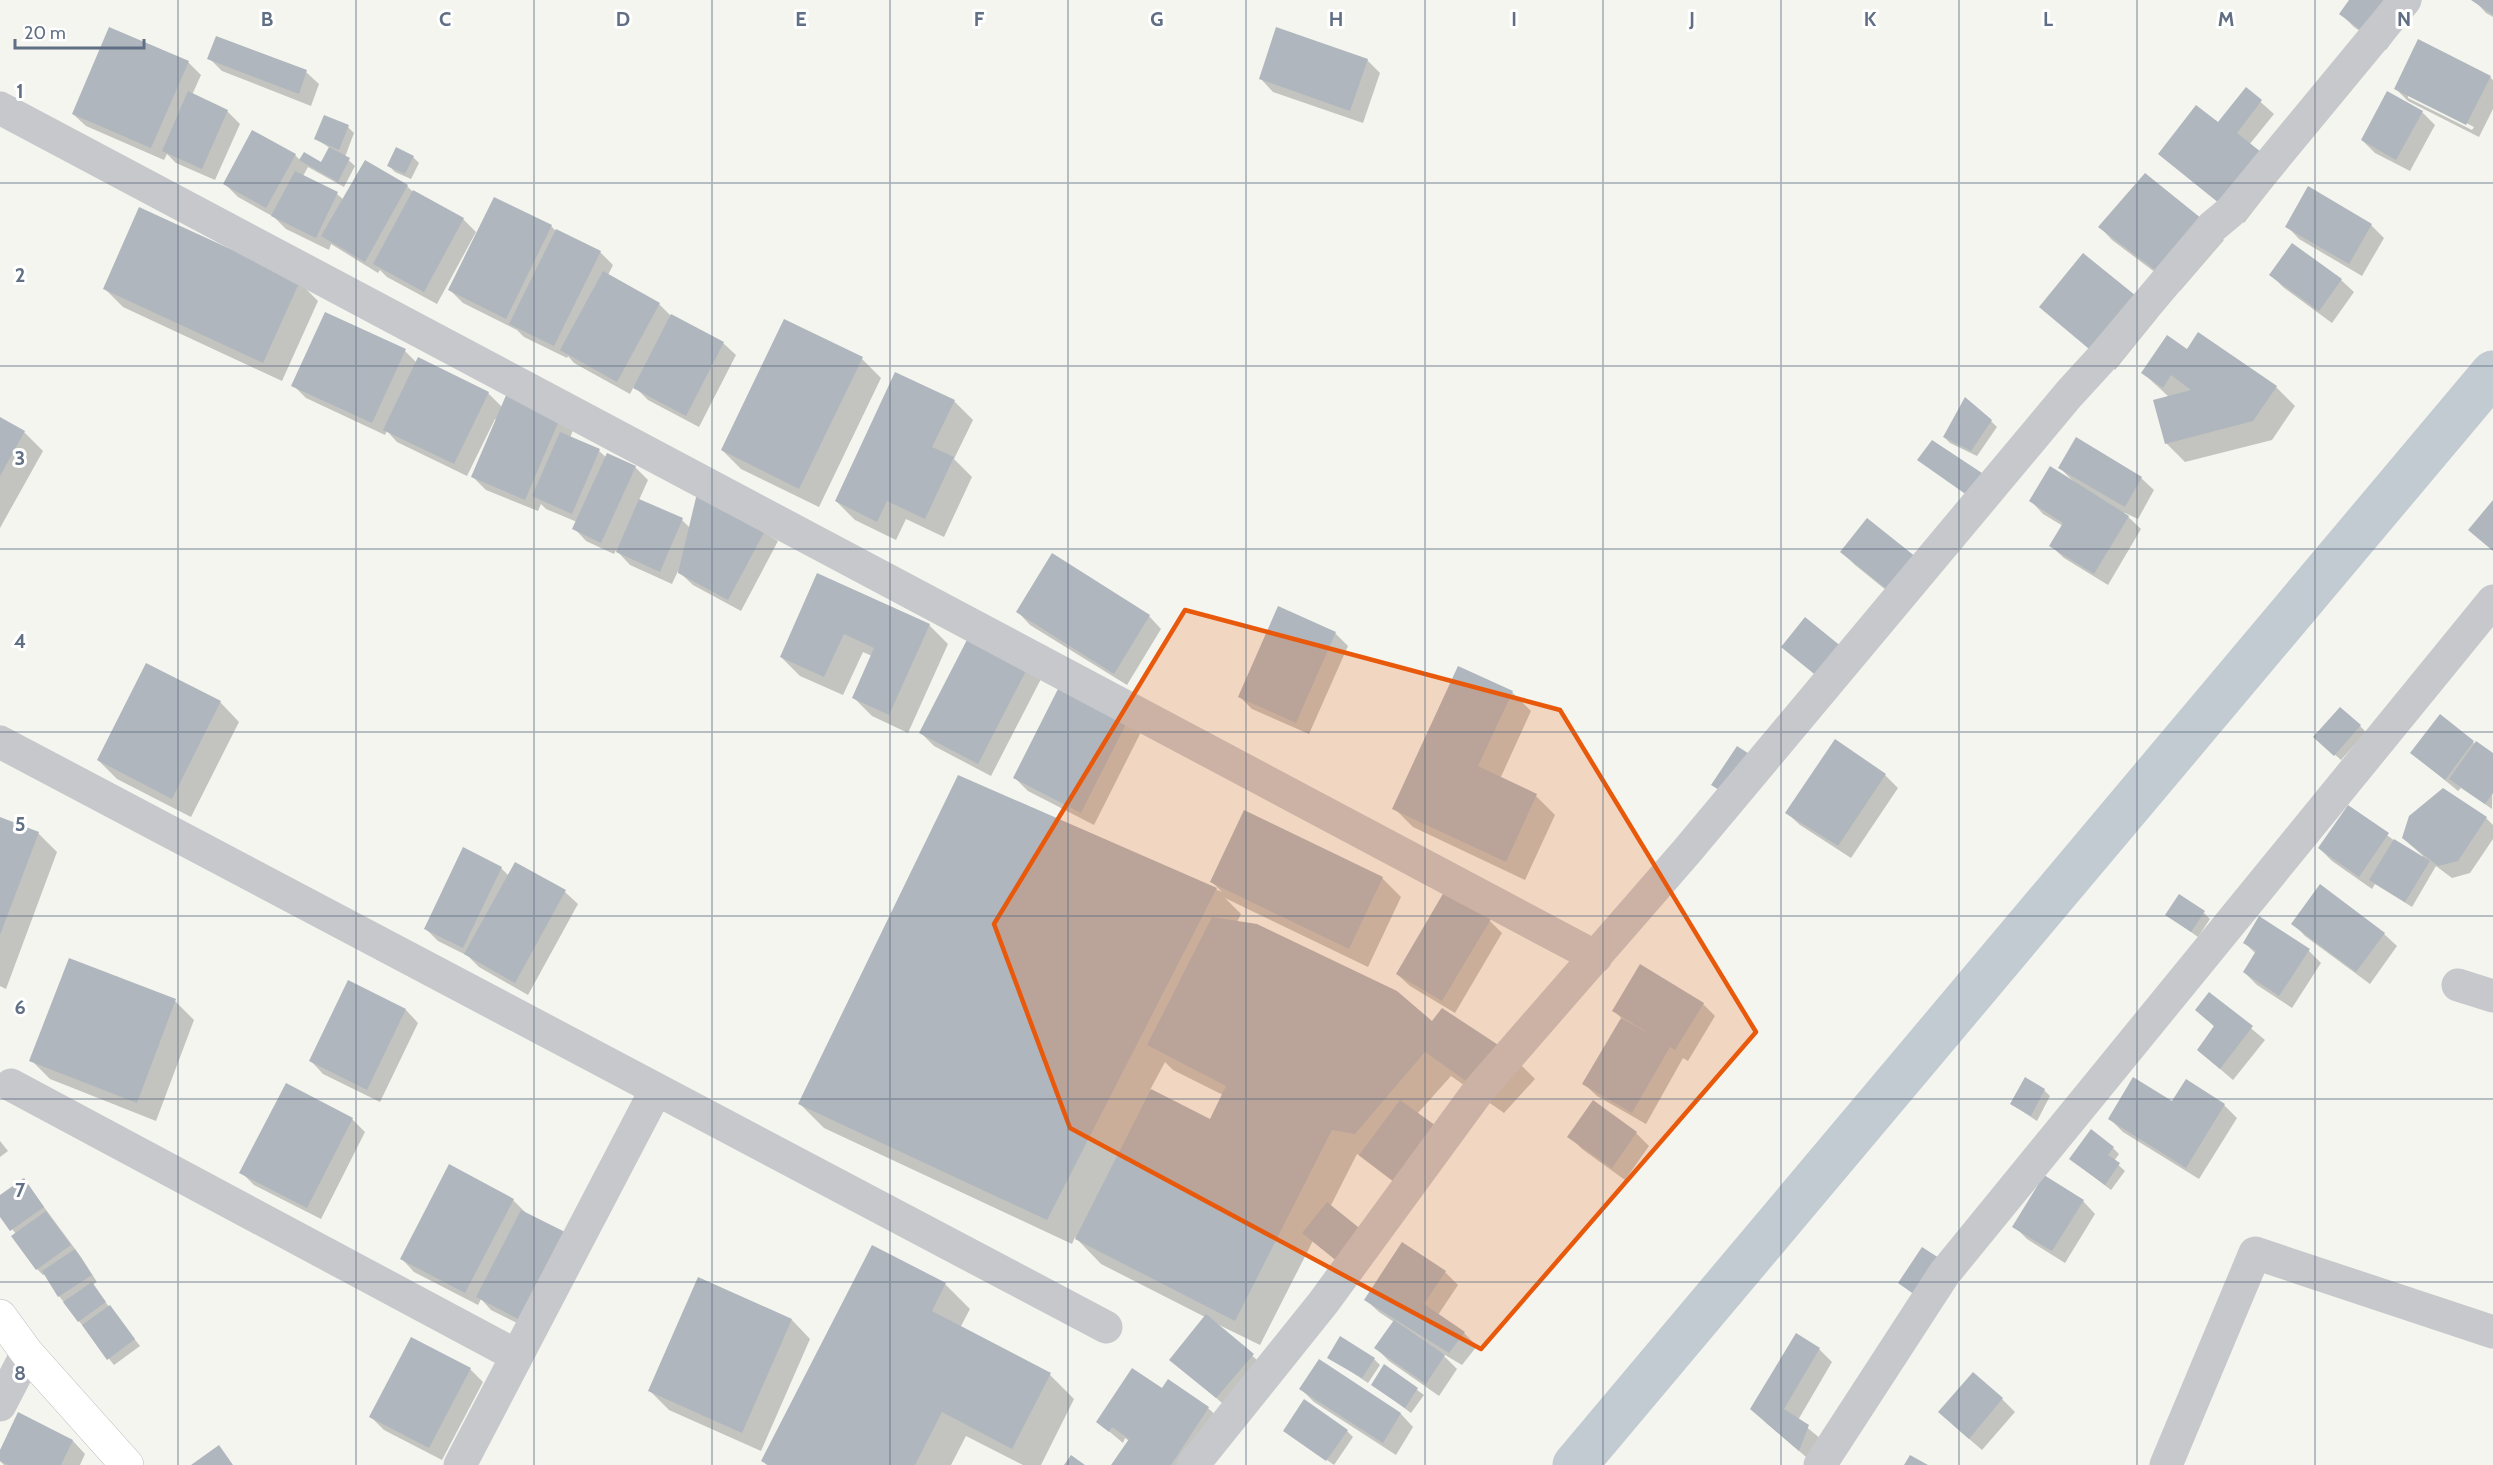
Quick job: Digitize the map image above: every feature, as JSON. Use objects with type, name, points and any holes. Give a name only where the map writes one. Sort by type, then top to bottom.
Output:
[{"type":"main road","points":[[0,1316],[27,1353],[127,1465]]},
{"type":"street","points":[[1192,1465],[1323,1303],[1479,1090],[1687,851],[2069,394],[2212,227],[2230,212],[2405,0]]},
{"type":"street","points":[[0,108],[1596,957]]},
{"type":"street","points":[[1820,1465],[1944,1274],[2493,601]]},
{"type":"street","points":[[0,742],[1106,1327]]},
{"type":"street","points":[[2458,985],[2493,996]]},
{"type":"street","points":[[11,1085],[517,1356]]},
{"type":"street","points":[[459,1465],[656,1090]]},
{"type":"street","points":[[2166,1465],[2255,1252],[2493,1332]]},
{"type":"street","points":[[0,1405],[27,1353]]},
{"type":"highlighted area","points":[[1185,610],[1560,710],[1756,1032],[1481,1349],[1070,1128],[994,924]]},
{"type":"building","points":[[2349,0],[2400,0],[2373,39],[2339,14]]},
{"type":"building","points":[[2471,0],[2493,0],[2493,15]]},
{"type":"building","points":[[109,27],[189,61],[151,148],[72,114]]},
{"type":"building","points":[[1276,27],[1368,59],[1350,111],[1259,79]]},
{"type":"building","points":[[216,36],[307,70],[299,94],[207,59]]},
{"type":"building","points":[[2418,39],[2491,76],[2466,125],[2394,89]]},
{"type":"building","points":[[2246,87],[2262,100],[2237,133],[2271,160],[2230,212],[2158,154],[2196,105],[2218,122]]},
{"type":"building","points":[[188,91],[228,110],[202,169],[162,151]]},
{"type":"building","points":[[2387,91],[2423,111],[2396,160],[2361,140]]},
{"type":"building","points":[[324,115],[349,125],[339,150],[314,139]]},
{"type":"building","points":[[252,130],[296,154],[266,208],[223,184]]},
{"type":"building","points":[[329,147],[350,158],[338,182],[299,160],[304,152],[321,162]]},
{"type":"building","points":[[396,147],[414,156],[405,174],[387,166]]},
{"type":"building","points":[[365,160],[408,185],[365,262],[321,236]]},
{"type":"building","points":[[295,171],[338,192],[316,238],[271,216]]},
{"type":"building","points":[[2145,173],[2212,227],[2167,279],[2098,227]]},
{"type":"building","points":[[2308,186],[2372,224],[2349,264],[2285,227]]},
{"type":"building","points":[[413,190],[464,218],[424,292],[373,264]]},
{"type":"building","points":[[494,197],[552,225],[506,319],[448,290]]},
{"type":"building","points":[[139,207],[300,281],[263,363],[103,289]]},
{"type":"building","points":[[556,229],[601,251],[554,346],[509,324]]},
{"type":"building","points":[[2292,243],[2342,279],[2319,311],[2269,275]]},
{"type":"building","points":[[2083,253],[2146,304],[2101,359],[2039,307]]},
{"type":"building","points":[[603,271],[660,303],[617,382],[560,350]]},
{"type":"building","points":[[325,312],[406,349],[372,423],[291,386]]},
{"type":"building","points":[[671,314],[724,342],[686,416],[633,388]]},
{"type":"building","points":[[784,319],[863,357],[799,489],[721,450]]},
{"type":"building","points":[[2198,332],[2277,386],[2253,421],[2165,444],[2153,400],[2191,390],[2171,375],[2163,388],[2141,373],[2167,335],[2187,349]]},
{"type":"building","points":[[418,357],[489,392],[454,464],[383,430]]},
{"type":"building","points":[[895,372],[955,400],[932,447],[954,457],[925,519],[887,501],[877,522],[835,501]]},
{"type":"building","points":[[507,393],[561,416],[525,500],[471,477]]},
{"type":"building","points":[[1965,397],[1992,420],[1971,451],[1943,437]]},
{"type":"building","points":[[0,417],[25,431],[0,476]]},
{"type":"building","points":[[560,432],[600,449],[572,514],[532,496]]},
{"type":"building","points":[[2076,437],[2142,477],[2125,507],[2058,468]]},
{"type":"building","points":[[1932,440],[1991,479],[1974,500],[1917,460]]},
{"type":"building","points":[[607,453],[636,466],[601,543],[572,529]]},
{"type":"building","points":[[2050,466],[2129,516],[2094,574],[2049,546],[2063,523],[2029,501]]},
{"type":"building","points":[[698,489],[767,527],[728,600],[678,573]]},
{"type":"building","points":[[639,499],[683,518],[660,572],[616,552]]},
{"type":"building","points":[[2493,500],[2493,551],[2468,530]]},
{"type":"building","points":[[1867,518],[1921,561],[1894,595],[1840,552]]},
{"type":"building","points":[[1052,553],[1150,615],[1114,674],[1016,612]]},
{"type":"building","points":[[817,573],[930,624],[889,715],[852,698],[874,648],[844,634],[824,677],[780,657]]},
{"type":"building","points":[[1278,606],[1336,632],[1296,723],[1238,697]]},
{"type":"building","points":[[1805,617],[1848,652],[1824,682],[1781,647]]},
{"type":"building","points":[[970,634],[1029,665],[978,764],[919,733]]},
{"type":"building","points":[[146,663],[221,701],[172,799],[97,760]]},
{"type":"building","points":[[1458,666],[1513,691],[1478,766],[1537,794],[1506,862],[1392,809]]},
{"type":"building","points":[[1061,683],[1129,718],[1081,813],[1013,778]]},
{"type":"building","points":[[2340,707],[2361,725],[2334,756],[2313,737]]},
{"type":"building","points":[[2440,714],[2474,741],[2445,780],[2410,753]]},
{"type":"building","points":[[1835,739],[1886,774],[1838,846],[1785,813]]},
{"type":"building","points":[[2476,741],[2493,753],[2493,793],[2485,804],[2449,779]]},
{"type":"building","points":[[1737,746],[1757,759],[1732,798],[1711,785]]},
{"type":"building","points":[[958,775],[1217,888],[1047,1220],[798,1104]]},
{"type":"building","points":[[2443,788],[2487,817],[2458,861],[2438,866],[2402,838],[2409,816]]},
{"type":"building","points":[[2348,805],[2389,833],[2359,877],[2318,848]]},
{"type":"building","points":[[1244,810],[1383,877],[1349,949],[1210,882]]},
{"type":"building","points":[[0,817],[39,832],[0,935]]},
{"type":"building","points":[[2394,839],[2430,861],[2405,902],[2369,880]]},
{"type":"building","points":[[463,847],[502,867],[463,948],[424,929]]},
{"type":"building","points":[[515,862],[566,890],[515,983],[464,954]]},
{"type":"building","points":[[2320,884],[2385,933],[2356,972],[2291,924]]},
{"type":"building","points":[[1444,892],[1491,919],[1442,1001],[1396,974]]},
{"type":"building","points":[[2179,894],[2205,911],[2191,932],[2165,915]]},
{"type":"building","points":[[2259,916],[2310,949],[2279,996],[2243,972],[2256,951],[2243,943]]},
{"type":"building","points":[[1212,917],[1257,924],[1397,991],[1432,1021],[1442,1008],[1512,1054],[1479,1090],[1425,1052],[1355,1134],[1332,1130],[1235,1321],[1075,1239],[1151,1089],[1210,1119],[1226,1086],[1147,1045]]},
{"type":"building","points":[[69,958],[176,999],[137,1103],[29,1061]]},
{"type":"building","points":[[1640,964],[1704,1003],[1675,1050],[1670,1047],[1632,1113],[1582,1084],[1621,1018],[1657,1038],[1612,1011]]},
{"type":"building","points":[[348,980],[406,1009],[367,1090],[309,1061]]},
{"type":"building","points":[[2209,992],[2253,1026],[2220,1069],[2197,1050],[2214,1026],[2195,1010]]},
{"type":"building","points":[[2025,1077],[2045,1089],[2031,1116],[2010,1104]]},
{"type":"building","points":[[2133,1077],[2172,1101],[2186,1079],[2225,1104],[2186,1168],[2108,1119]]},
{"type":"building","points":[[286,1083],[353,1118],[307,1208],[239,1173]]},
{"type":"building","points":[[1400,1100],[1439,1128],[1399,1185],[1359,1155]]},
{"type":"building","points":[[1593,1100],[1637,1132],[1612,1168],[1567,1137]]},
{"type":"building","points":[[2091,1129],[2114,1147],[2108,1155],[2120,1163],[2105,1185],[2069,1159]]},
{"type":"building","points":[[449,1164],[514,1199],[465,1293],[400,1259]]},
{"type":"building","points":[[2044,1175],[2084,1200],[2052,1251],[2012,1227]]},
{"type":"building","points":[[24,1178],[44,1207],[10,1231],[0,1217],[0,1195]]},
{"type":"building","points":[[1327,1202],[1363,1231],[1338,1262],[1302,1233]]},
{"type":"building","points":[[521,1210],[569,1234],[524,1322],[476,1297]]},
{"type":"building","points":[[46,1211],[71,1245],[36,1270],[11,1236]]},
{"type":"building","points":[[1402,1242],[1446,1271],[1424,1304],[1465,1332],[1449,1353],[1364,1300]]},
{"type":"building","points":[[872,1245],[946,1283],[932,1311],[1051,1373],[1012,1449],[942,1412],[915,1465],[768,1465],[761,1461]]},
{"type":"building","points":[[1922,1247],[1939,1258],[1915,1295],[1898,1283]]},
{"type":"building","points":[[75,1249],[92,1275],[58,1297],[42,1271]]},
{"type":"building","points":[[698,1277],[792,1319],[742,1433],[648,1391]]},
{"type":"building","points":[[92,1282],[106,1302],[78,1322],[63,1302]]},
{"type":"building","points":[[110,1305],[135,1339],[107,1360],[82,1325]]},
{"type":"building","points":[[1206,1314],[1254,1354],[1216,1398],[1169,1360]]},
{"type":"building","points":[[1394,1320],[1445,1355],[1426,1384],[1374,1348]]},
{"type":"building","points":[[1796,1333],[1820,1348],[1784,1409],[1809,1425],[1799,1451],[1750,1409]]},
{"type":"building","points":[[1340,1336],[1375,1358],[1362,1378],[1327,1358]]},
{"type":"building","points":[[411,1337],[471,1368],[429,1448],[369,1417]]},
{"type":"building","points":[[1319,1359],[1401,1413],[1383,1443],[1299,1389]]},
{"type":"building","points":[[1384,1364],[1418,1388],[1405,1408],[1371,1385]]},
{"type":"building","points":[[1132,1368],[1162,1388],[1168,1379],[1209,1407],[1171,1465],[1111,1465],[1129,1439],[1112,1427],[1109,1432],[1096,1422]]},
{"type":"building","points":[[1973,1372],[2003,1398],[1969,1439],[1938,1412]]},
{"type":"building","points":[[1304,1399],[1348,1430],[1326,1461],[1283,1431]]},
{"type":"building","points":[[18,1412],[73,1440],[61,1465],[8,1465],[0,1461],[0,1450]]},
{"type":"building","points":[[219,1445],[233,1465],[191,1465]]},
{"type":"building","points":[[1071,1455],[1085,1465],[1064,1465]]},
{"type":"building","points":[[1910,1455],[1928,1465],[1904,1465]]},
{"type":"waterway","points":[[1575,1465],[2493,373]]}]
